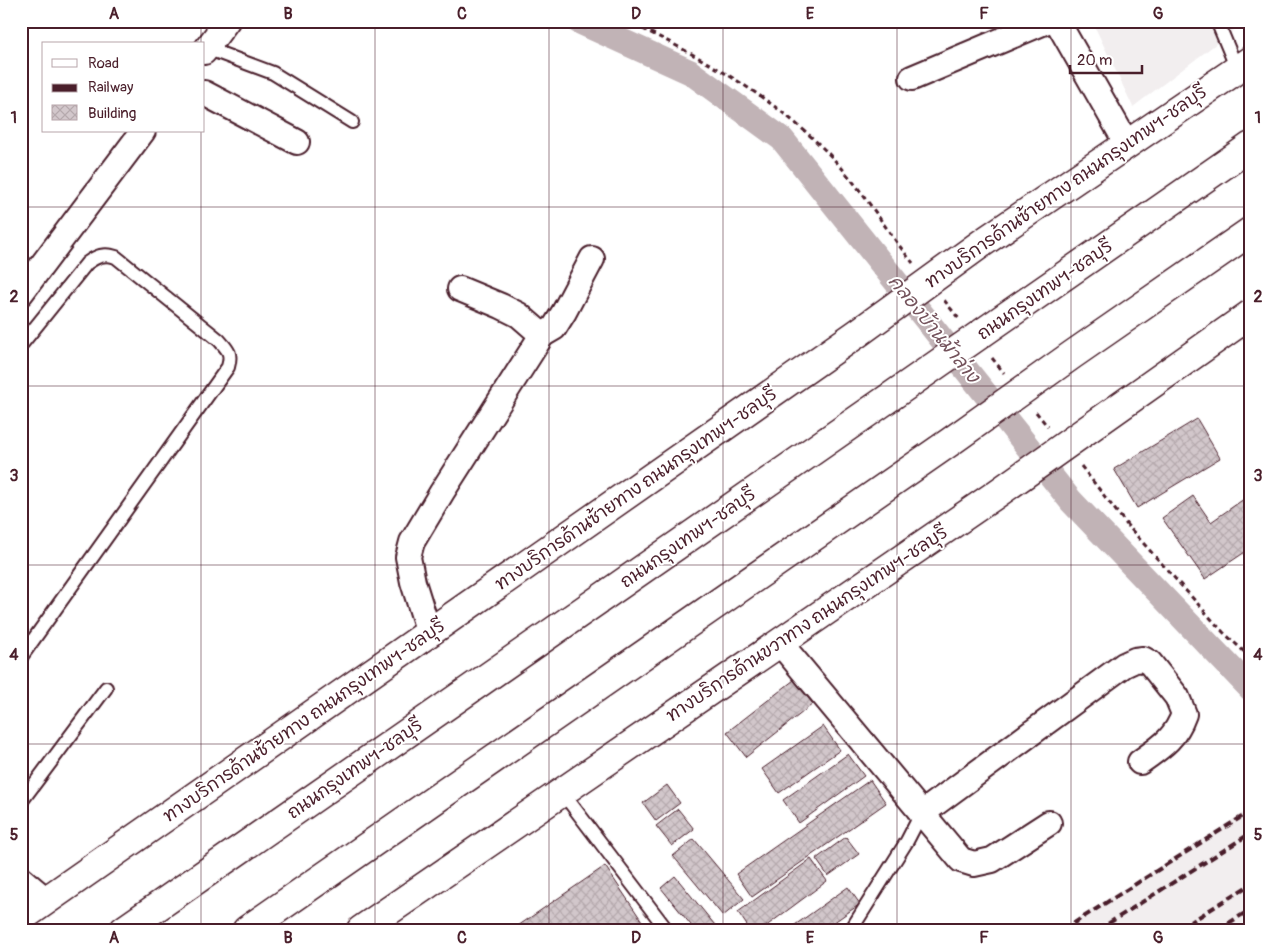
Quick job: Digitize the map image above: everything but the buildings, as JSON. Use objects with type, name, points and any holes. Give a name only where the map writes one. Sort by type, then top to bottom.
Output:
[{"type":"main road","name":"ทางบริการด้านซ้ายทาง ถนนกรุงเทพฯ-ชลบุรี","points":[[21,918],[858,333],[982,243],[1244,64]]},
{"type":"main road","name":"ถนนกรุงเทพฯ-ชลบุรี","points":[[124,930],[1251,146]]},
{"type":"main road","points":[[247,930],[1251,231]]},
{"type":"main road","name":"ทางบริการด้านขวาทาง ถนนกรุงเทพฯ-ชลบุรี","points":[[361,930],[995,495],[1251,314]]},
{"type":"street","points":[[205,50],[227,21]]},
{"type":"street","points":[[912,78],[1047,21]]},
{"type":"street","points":[[1057,21],[1127,144]]},
{"type":"street","points":[[205,94],[297,142]]},
{"type":"street","points":[[21,293],[142,132]]},
{"type":"street","points":[[429,633],[413,582],[408,558],[412,542],[542,335],[554,328],[592,259]]},
{"type":"street","points":[[460,289],[501,306],[519,316],[542,335]]},
{"type":"street","points":[[780,643],[961,860],[974,864],[992,860],[1049,823]]},
{"type":"street","points":[[921,814],[1124,665],[1143,659],[1150,663],[1177,697],[1184,714],[1179,728],[1171,739],[1140,762]]},
{"type":"street","points":[[21,879],[46,900]]},
{"type":"lane","points":[[1217,21],[1244,64]]},
{"type":"lane","points":[[205,50],[273,73],[352,122]]},
{"type":"lane","points":[[21,345],[87,263],[97,256],[107,254],[116,257],[219,340],[228,349],[230,358],[228,366],[21,657]]},
{"type":"lane","points":[[21,802],[106,688]]},
{"type":"lane","points":[[562,792],[667,930]]},
{"type":"lane","points":[[851,930],[908,841],[921,814]]},
{"type":"shaded area","points":[[1092,21],[1246,21],[1133,107]]},
{"type":"shaded area","points":[[1251,808],[1251,930],[1059,930]]},
{"type":"waterway","name":"คลองบ้านม้าล่าง","points":[[578,21],[690,72],[782,139],[1071,501],[1251,689]]},
{"type":"railway","points":[[1063,930],[1251,811]]},
{"type":"railway","points":[[1098,930],[1251,833]]},
{"type":"railway","points":[[1178,930],[1251,884]]},
{"type":"railway","points":[[1218,930],[1251,909]]},
{"type":"railway","points":[[1244,930],[1251,926]]}]
